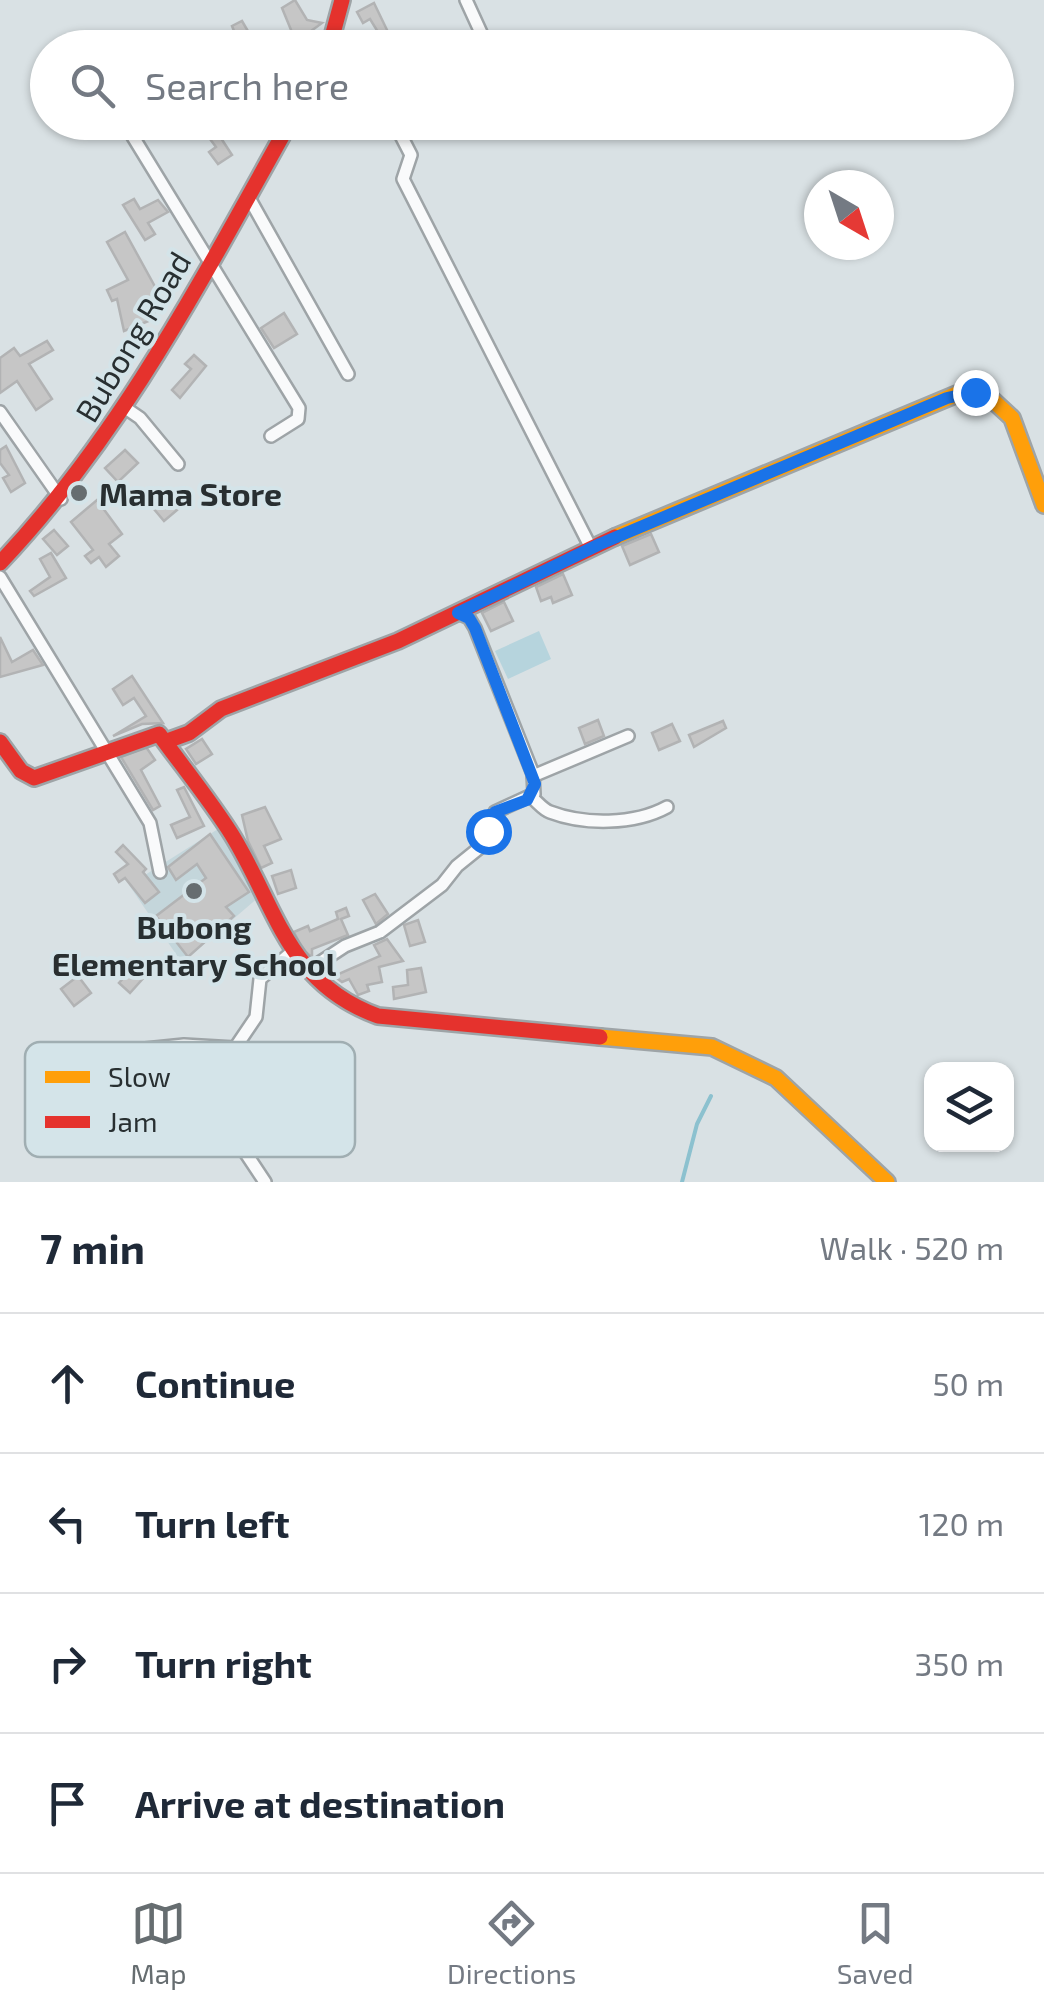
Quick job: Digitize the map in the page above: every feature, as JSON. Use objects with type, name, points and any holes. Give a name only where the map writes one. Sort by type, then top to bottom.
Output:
[{"type":"street","points":[[334,30],[342,0]]},
{"type":"street","points":[[466,0],[480,30]]},
{"type":"street","points":[[135,140],[301,412],[271,436]]},
{"type":"street","name":"Bubong Road","points":[[0,563],[61,499],[124,407],[280,140]]},
{"type":"street","points":[[404,140],[412,156],[402,179],[591,548]]},
{"type":"street","points":[[248,196],[348,374]]},
{"type":"street","points":[[167,742],[189,733],[222,709],[458,613],[591,548],[947,398],[975,392],[997,399],[1012,418],[1044,505]]},
{"type":"street","points":[[124,407],[140,418],[178,464]]},
{"type":"street","points":[[0,412],[61,499]]},
{"type":"street","points":[[0,578],[32,623],[38,643],[150,824],[160,872]]},
{"type":"street","points":[[458,613],[469,618],[475,628],[534,776],[531,797]]},
{"type":"street","points":[[0,742],[21,771],[34,778],[152,732],[167,742],[232,835],[292,952],[307,971],[356,1008],[372,1014],[712,1047],[776,1078],[887,1182]]},
{"type":"street","points":[[534,776],[628,736]]},
{"type":"street","points":[[531,797],[546,810],[590,821],[644,816],[666,807]]},
{"type":"street","points":[[307,971],[409,913],[484,845],[495,812],[531,797]]},
{"type":"street","points":[[239,1042],[256,1017],[260,980],[292,952]]},
{"type":"street","points":[[250,1157],[265,1182]]},
{"type":"shaded area","points":[[539,631],[551,659],[508,679],[495,651]]},
{"type":"shaded area","name":"Bubong Elementary School","points":[[218,829],[259,897],[182,963],[129,885]]},
{"type":"building","points":[[295,0],[307,20],[322,23],[312,30],[291,30],[282,8]]},
{"type":"building","points":[[374,3],[387,30],[377,30],[370,19],[363,23],[357,12]]},
{"type":"building","points":[[242,21],[247,30],[234,30],[232,26]]},
{"type":"building","points":[[211,140],[222,140],[232,155],[218,164],[209,152],[216,147]]},
{"type":"building","points":[[134,199],[140,209],[158,200],[168,212],[148,223],[155,234],[145,240],[123,205]]},
{"type":"building","points":[[125,232],[159,294],[149,299],[156,310],[151,320],[124,331],[117,299],[112,301],[107,290],[128,280],[107,242]]},
{"type":"building","points":[[284,313],[297,334],[274,348],[261,328]]},
{"type":"building","points":[[47,341],[53,350],[29,364],[52,399],[36,410],[17,381],[0,393],[0,358],[14,348],[20,356]]},
{"type":"building","points":[[194,355],[206,366],[180,398],[172,390],[191,369],[185,364]]},
{"type":"building","points":[[6,446],[25,483],[11,492],[3,478],[9,475],[0,463],[0,450]]},
{"type":"building","points":[[125,450],[138,463],[118,482],[105,468]]},
{"type":"building","points":[[162,491],[177,510],[164,521],[148,502]]},
{"type":"building","points":[[97,500],[122,534],[109,544],[119,556],[106,567],[99,557],[91,563],[85,556],[93,550],[71,522]]},
{"type":"building","points":[[54,530],[68,546],[57,555],[43,539]]},
{"type":"building","points":[[651,534],[659,552],[630,565],[622,546]]},
{"type":"building","points":[[51,553],[66,578],[34,596],[30,591],[50,577],[40,559]]},
{"type":"building","points":[[563,574],[572,595],[553,603],[551,597],[541,601],[536,587]]},
{"type":"building","points":[[504,602],[513,621],[491,631],[482,613]]},
{"type":"building","points":[[0,637],[12,662],[33,650],[43,665],[0,677]]},
{"type":"building","points":[[132,676],[163,723],[142,724],[113,736],[146,716],[134,698],[123,705],[113,689]]},
{"type":"building","points":[[598,720],[604,736],[585,744],[579,728]]},
{"type":"building","points":[[723,721],[726,728],[694,747],[689,735]]},
{"type":"building","points":[[672,724],[680,741],[659,750],[652,733]]},
{"type":"building","points":[[202,739],[212,754],[196,764],[186,749]]},
{"type":"building","points":[[146,747],[155,760],[141,770],[160,806],[153,810],[121,757]]},
{"type":"building","points":[[184,787],[204,826],[177,838],[171,825],[190,817],[177,790]]},
{"type":"building","points":[[265,807],[281,839],[264,846],[272,863],[261,868],[248,841],[242,815]]},
{"type":"building","points":[[210,834],[249,892],[226,907],[234,916],[188,957],[156,916],[206,878],[197,864],[176,880],[168,867]]},
{"type":"building","points":[[123,845],[146,869],[143,872],[159,892],[145,903],[125,878],[119,882],[114,874],[128,864],[116,852]]},
{"type":"building","points":[[291,870],[296,888],[278,894],[272,876]]},
{"type":"building","points":[[375,894],[388,914],[376,924],[363,900]]},
{"type":"building","points":[[346,908],[349,916],[341,919],[348,935],[312,949],[312,957],[303,950],[294,932],[308,926],[310,931],[338,919],[336,912]]},
{"type":"building","points":[[418,920],[425,942],[410,946],[404,925]]},
{"type":"building","points":[[387,939],[403,961],[379,967],[382,982],[367,985],[369,991],[358,995],[349,979],[342,982],[334,976],[380,956],[374,945]]},
{"type":"building","points":[[135,965],[146,975],[130,993],[119,983]]},
{"type":"building","points":[[421,968],[426,992],[394,999],[393,987],[408,985],[407,970]]},
{"type":"building","points":[[78,976],[91,993],[74,1006],[61,989]]},
{"type":"waterway","points":[[682,1182],[697,1124],[711,1096]]},
{"type":"traffic: slow","points":[[615,537],[957,394],[985,393],[1012,418],[1044,505]]},
{"type":"traffic: slow","points":[[600,1037],[712,1047],[776,1078],[887,1182]]},
{"type":"traffic: jam","points":[[334,30],[342,0]]},
{"type":"traffic: jam","points":[[0,563],[44,513],[123,407],[280,140]]},
{"type":"traffic: jam","points":[[167,741],[189,733],[221,709],[398,641],[615,537]]},
{"type":"traffic: jam","points":[[0,742],[21,771],[34,778],[159,734],[232,835],[274,916],[304,963],[347,1002],[378,1016],[600,1037]]},
{"type":"place","name":"Mama Store","points":[[79,493]]},
{"type":"place","name":"Bubong Elementary School","points":[[194,891]]},
{"type":"route","points":[[488,831],[495,812],[527,800],[534,794],[535,784],[475,628],[469,618],[458,613],[600,544],[947,398],[975,392]]}]
